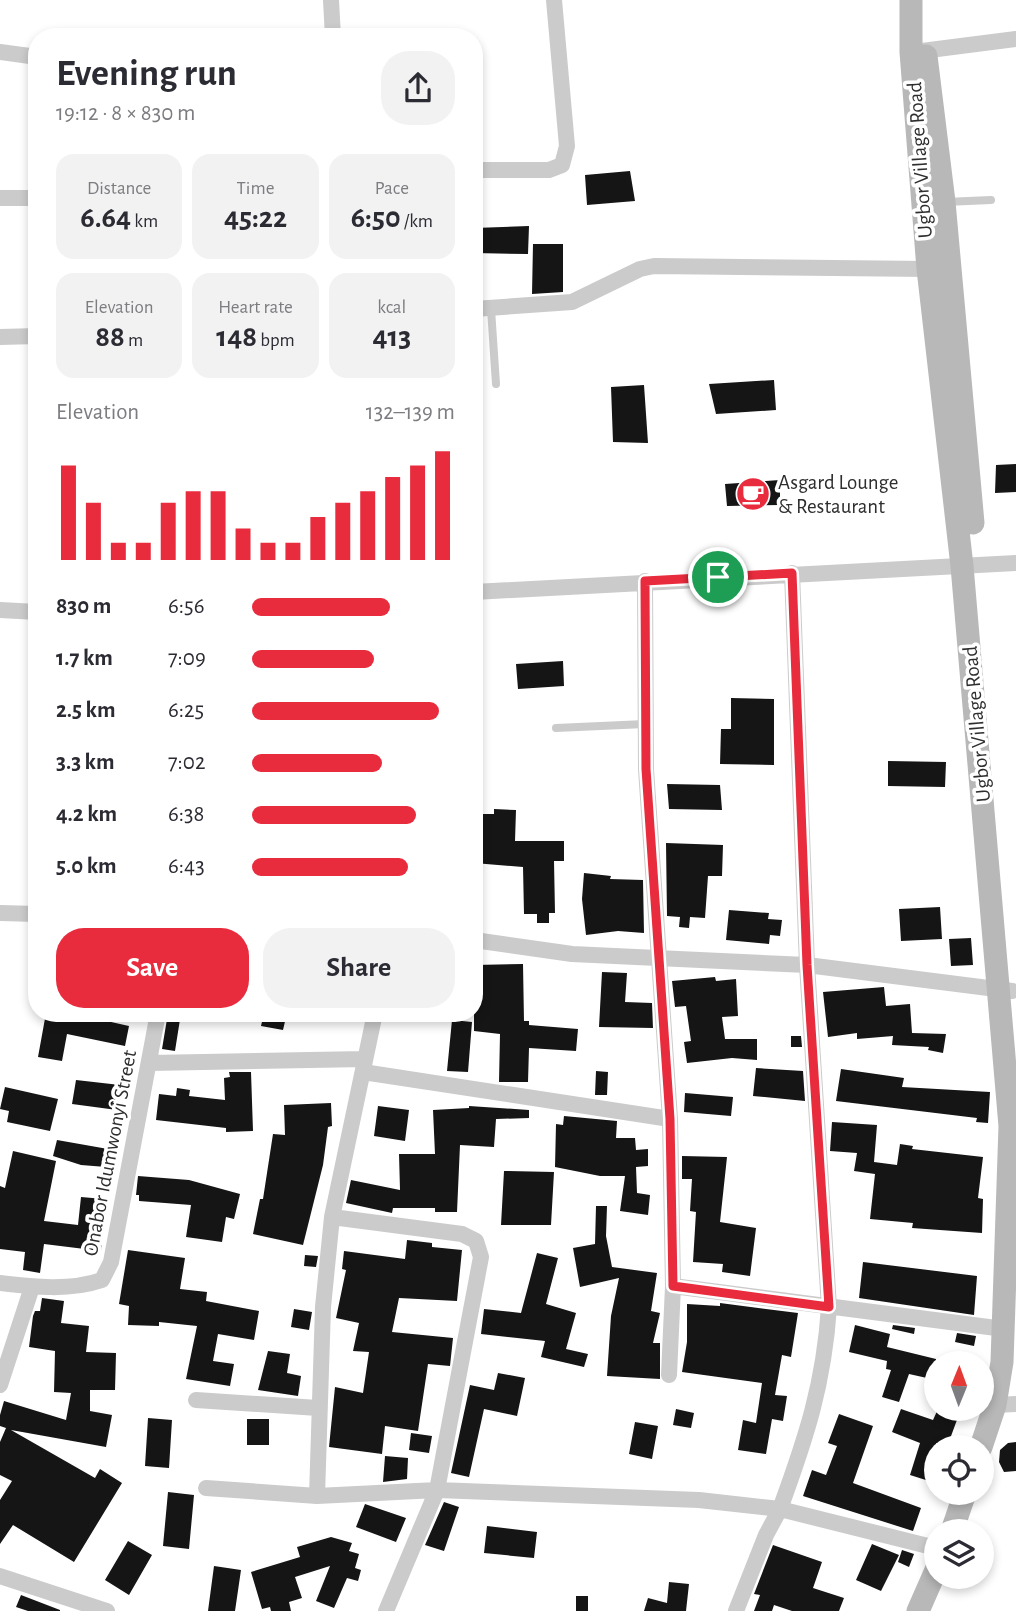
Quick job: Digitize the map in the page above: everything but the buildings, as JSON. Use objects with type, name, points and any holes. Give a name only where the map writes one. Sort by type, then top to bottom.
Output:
[{"type":"street","points":[[331,0],[333,28]]},
{"type":"street","points":[[483,170],[549,170],[562,165],[565,160],[567,146],[554,0]]},
{"type":"street","name":"Ugbor Village Road","points":[[911,0],[961,419],[970,566],[1010,1008],[1010,1126],[1004,1329],[1006,1405],[988,1435]]},
{"type":"street","name":"Ugbor Village Road","points":[[918,52],[926,0]]},
{"type":"street","points":[[918,52],[1016,39]]},
{"type":"street","points":[[1,55],[28,56]]},
{"type":"street","points":[[0,198],[28,198]]},
{"type":"street","name":"Ugbor Village Road","points":[[934,202],[928,269],[970,566]]},
{"type":"street","points":[[483,309],[572,302],[640,269],[654,266],[928,269]]},
{"type":"street","points":[[0,337],[28,336]]},
{"type":"street","points":[[483,591],[1016,563]]},
{"type":"street","points":[[736,1611],[766,1535],[780,1509],[813,1416],[825,1359],[829,1307],[807,965],[792,573]]},
{"type":"street","points":[[645,581],[645,724],[670,1119],[673,1286],[669,1375]]},
{"type":"street","points":[[0,610],[28,612]]},
{"type":"street","points":[[0,913],[28,914]]},
{"type":"street","points":[[483,941],[572,954],[807,965],[1010,1008]]},
{"type":"street","name":"Onabor Idumwonyi Street","points":[[0,1283],[32,1287],[85,1286],[102,1280],[111,1262],[157,1022]]},
{"type":"street","points":[[317,1496],[318,1408],[332,1217],[373,1022]]},
{"type":"street","points":[[150,1063],[364,1066],[670,1119]]},
{"type":"street","points":[[332,1217],[462,1234],[476,1241],[481,1257],[437,1490],[387,1611]]},
{"type":"street","points":[[673,1286],[1004,1329]]},
{"type":"street","points":[[0,1385],[32,1287]]},
{"type":"street","points":[[196,1400],[318,1408]]},
{"type":"street","points":[[206,1488],[317,1496],[437,1490],[699,1500],[780,1509],[924,1545]]},
{"type":"street","points":[[0,1576],[107,1611]]},
{"type":"street","points":[[918,1611],[928,1589]]},
{"type":"lane","points":[[934,202],[991,200]]},
{"type":"lane","points":[[483,309],[496,384]]},
{"type":"lane","points":[[556,729],[645,724]]},
{"type":"place","name":"Asgard Lounge & Restaurant","points":[[753,494]]},
{"type":"route","points":[[792,573],[807,965],[829,1307],[673,1286],[670,1119],[646,769],[645,581],[718,577],[792,573]]}]
